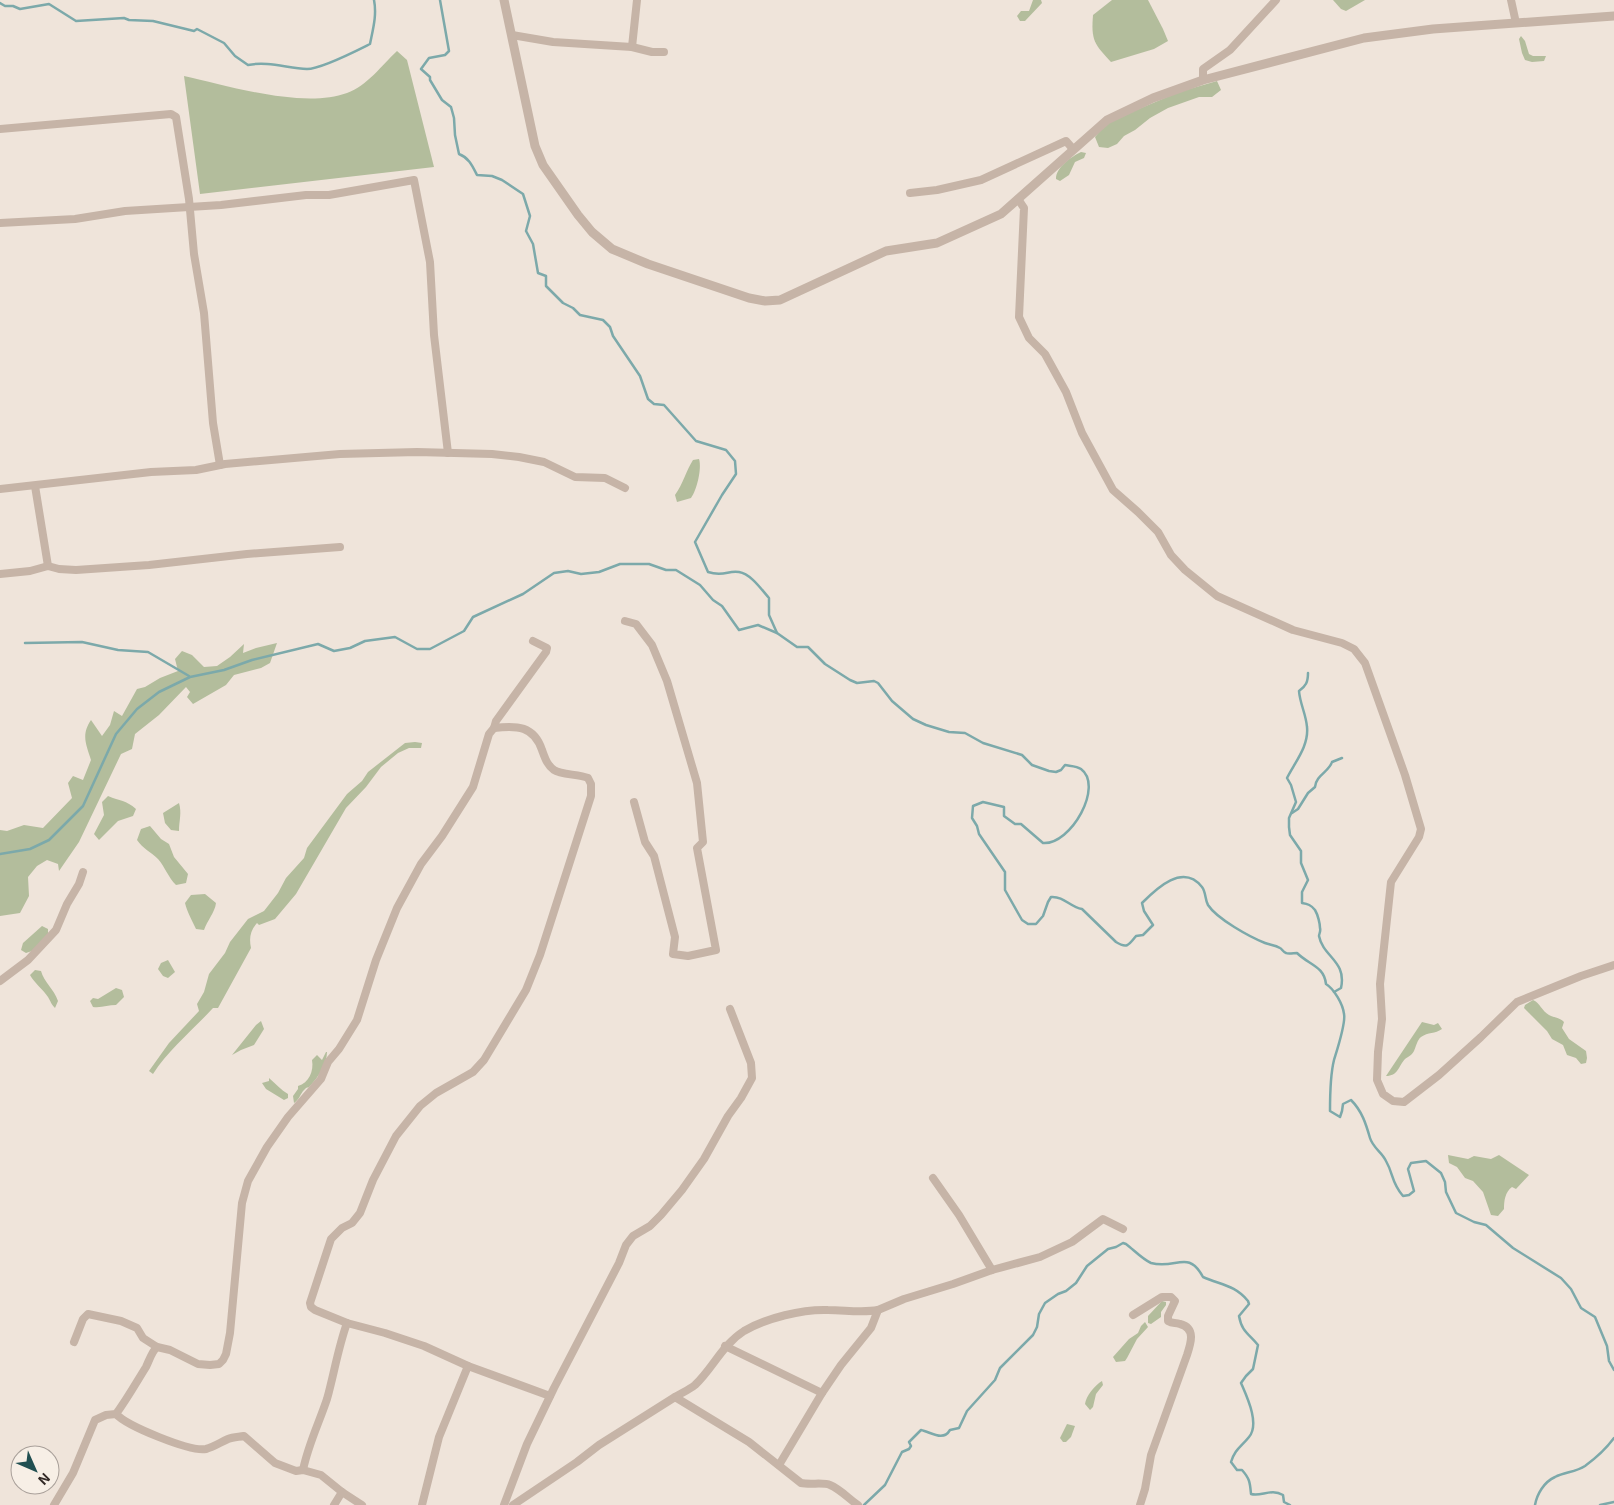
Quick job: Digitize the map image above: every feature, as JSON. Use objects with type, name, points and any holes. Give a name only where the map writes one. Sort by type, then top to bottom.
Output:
[{"type":"street","points":[[504,0],[522,92],[535,146],[543,165],[592,232],[612,249],[648,264],[700,283],[765,301],[780,300],[886,251],[937,244],[1001,214],[1107,120],[1154,98],[1203,80],[1364,38],[1433,29],[1614,16]]},
{"type":"street","points":[[632,47],[637,0]]},
{"type":"street","points":[[1203,80],[1203,69],[1230,50],[1276,0]]},
{"type":"street","points":[[1511,0],[1516,23]]},
{"type":"street","points":[[512,35],[553,42],[632,47],[652,52],[664,52]]},
{"type":"street","points":[[0,129],[171,114],[176,117],[190,207],[194,254],[204,313],[214,423],[220,465]]},
{"type":"street","points":[[910,192],[937,190],[981,180],[1066,141],[1073,149]]},
{"type":"street","points":[[0,223],[75,219],[125,211],[190,207],[306,195],[329,195],[414,180],[430,262],[434,335],[448,453]]},
{"type":"street","points":[[1018,200],[1024,208],[1019,317],[1029,338],[1045,354],[1066,392],[1082,434],[1112,490],[1158,532],[1171,555],[1185,570],[1217,596],[1292,630],[1354,649],[1365,663],[1422,829],[1391,882],[1380,984],[1382,1019],[1377,1080],[1383,1094],[1393,1101],[1404,1102],[1446,1069],[1517,1002],[1583,975],[1614,965]]},
{"type":"street","points":[[0,489],[340,454],[417,452],[492,454],[536,460],[556,466],[575,477],[605,478],[625,488]]},
{"type":"street","points":[[35,486],[48,566]]},
{"type":"street","points":[[0,574],[30,571],[48,566],[76,570],[340,547]]},
{"type":"street","points":[[625,620],[636,624],[652,645],[667,681],[697,783],[703,842],[697,848],[716,950],[688,956],[673,954],[675,937],[654,856],[645,842],[634,802]]},
{"type":"street","points":[[74,1342],[83,1319],[88,1314],[121,1321],[137,1328],[143,1338],[157,1347],[170,1350],[198,1364],[219,1364],[226,1354],[242,1204],[248,1181],[267,1147],[288,1116],[322,1079],[328,1062],[339,1049],[357,1020],[376,960],[397,908],[421,864],[442,836],[473,787],[488,734],[546,652],[547,648],[533,641]]},
{"type":"street","points":[[494,728],[510,726],[523,728],[534,734],[550,766],[556,772],[581,775],[588,778],[591,784],[591,796],[540,955],[526,990],[503,1031],[474,1072],[436,1093],[406,1121],[387,1151],[360,1213],[352,1223],[342,1228],[331,1240],[310,1303],[314,1310],[347,1323],[393,1335],[440,1352],[468,1366],[550,1396]]},
{"type":"street","points":[[0,981],[28,960],[56,930],[83,872]]},
{"type":"street","points":[[504,1505],[526,1444],[619,1263],[626,1245],[632,1236],[650,1226],[682,1190],[704,1159],[752,1078],[751,1063],[730,1009]]},
{"type":"street","points":[[934,1178],[992,1270]]},
{"type":"street","points":[[513,1505],[599,1445],[694,1386],[725,1346],[744,1331],[769,1320],[791,1314],[827,1310],[869,1312],[878,1310],[904,1299],[992,1270],[1040,1257],[1072,1242],[1103,1219],[1123,1229]]},
{"type":"street","points":[[1134,1316],[1162,1297],[1171,1297],[1175,1301],[1168,1316],[1168,1321],[1186,1327],[1191,1334],[1192,1341],[1152,1455],[1140,1505]]},
{"type":"street","points":[[779,1465],[822,1393],[841,1365],[871,1328],[878,1310]]},
{"type":"street","points":[[303,1470],[326,1401],[337,1362],[340,1342],[347,1323]]},
{"type":"street","points":[[725,1346],[822,1393]]},
{"type":"street","points":[[54,1505],[73,1473],[95,1420],[106,1415],[116,1414],[157,1347]]},
{"type":"street","points":[[422,1505],[439,1437],[468,1366]]},
{"type":"street","points":[[675,1397],[749,1442],[801,1483],[812,1485],[830,1484],[855,1503]]},
{"type":"street","points":[[116,1414],[120,1419],[134,1426],[196,1449],[207,1449],[228,1439],[244,1436],[276,1463],[296,1471],[303,1470],[321,1475],[362,1505]]},
{"type":"street","points":[[334,1505],[342,1492]]},
{"type":"green space","points":[[1033,0],[1041,0],[1042,3],[1025,21],[1020,21],[1017,16],[1021,11],[1029,11]]},
{"type":"green space","points":[[1112,0],[1148,0],[1168,41],[1154,49],[1111,62],[1097,46],[1093,36],[1093,15]]},
{"type":"green space","points":[[1333,0],[1365,0],[1346,11],[1341,9]]},
{"type":"green space","points":[[1521,36],[1525,41],[1529,54],[1533,56],[1546,56],[1544,61],[1532,62],[1525,60],[1519,39]]},
{"type":"green space","points":[[397,51],[407,60],[434,167],[200,194],[184,76],[266,94],[309,99],[329,97],[354,90],[374,75]]},
{"type":"green space","points":[[1217,81],[1221,90],[1212,97],[1199,97],[1168,108],[1124,136],[1117,144],[1108,148],[1099,147],[1095,137],[1105,125],[1179,92]]},
{"type":"green space","points":[[1081,152],[1086,153],[1084,158],[1075,162],[1069,175],[1060,181],[1056,179],[1058,170]]},
{"type":"green space","points":[[699,459],[697,485],[691,498],[677,502],[675,495],[693,460]]},
{"type":"green space","points":[[277,643],[270,663],[261,668],[234,675],[226,685],[193,704],[187,697],[190,692],[186,687],[159,715],[135,734],[132,749],[121,754],[79,842],[59,871],[58,864],[47,860],[37,866],[28,877],[29,896],[20,913],[0,916],[0,830],[7,831],[24,825],[43,828],[72,798],[68,783],[73,776],[83,780],[91,760],[85,735],[91,720],[102,736],[110,725],[114,711],[122,716],[137,689],[178,671],[175,659],[182,651],[192,655],[204,667],[217,666],[244,644],[243,653]]},
{"type":"green space","points":[[405,743],[422,743],[421,748],[409,748],[398,753],[381,767],[366,787],[346,808],[296,894],[275,919],[259,925],[257,923],[251,935],[251,948],[218,1008],[213,1008],[181,1040],[153,1074],[149,1071],[169,1043],[199,1011],[197,1004],[204,992],[209,974],[225,953],[230,942],[248,919],[264,911],[278,893],[286,878],[304,858],[307,848],[347,794],[362,781],[368,772]]},
{"type":"green space","points":[[108,796],[126,802],[136,809],[133,816],[118,821],[99,840],[94,834],[104,815],[102,802]]},
{"type":"green space","points":[[179,803],[179,831],[171,830],[165,823],[163,813]]},
{"type":"green space","points":[[150,826],[161,839],[169,844],[174,857],[188,874],[186,883],[176,885],[158,859],[137,840],[141,829]]},
{"type":"green space","points":[[205,894],[216,903],[204,930],[196,929],[185,903],[191,895]]},
{"type":"green space","points":[[42,926],[48,929],[48,935],[32,951],[26,953],[21,950],[23,943]]},
{"type":"green space","points":[[168,960],[175,972],[168,978],[163,976],[158,969],[161,963]]},
{"type":"green space","points":[[35,970],[41,971],[56,997],[58,1001],[55,1008],[30,975]]},
{"type":"green space","points":[[116,988],[122,990],[124,997],[116,1005],[93,1007],[90,1001],[93,998],[98,999]]},
{"type":"green space","points":[[1533,1000],[1551,1016],[1564,1022],[1562,1028],[1569,1039],[1586,1051],[1586,1063],[1581,1064],[1576,1058],[1567,1055],[1563,1045],[1552,1039],[1547,1031],[1524,1008],[1525,1005]]},
{"type":"green space","points":[[261,1021],[264,1029],[254,1045],[232,1055],[256,1025]]},
{"type":"green space","points":[[1422,1022],[1434,1025],[1438,1023],[1442,1029],[1421,1037],[1413,1053],[1405,1059],[1395,1073],[1386,1076]]},
{"type":"green space","points":[[326,1052],[324,1066],[319,1074],[294,1103],[293,1096],[298,1086],[310,1076],[312,1060],[317,1055],[322,1060]]},
{"type":"green space","points":[[269,1078],[288,1094],[288,1098],[284,1100],[266,1089],[262,1083],[269,1081]]},
{"type":"green space","points":[[1448,1155],[1468,1159],[1474,1156],[1491,1159],[1499,1155],[1529,1175],[1516,1189],[1512,1187],[1508,1191],[1504,1209],[1498,1216],[1491,1215],[1483,1192],[1473,1181],[1465,1178],[1457,1167],[1449,1163]]},
{"type":"green space","points":[[1162,1301],[1166,1302],[1166,1305],[1161,1312],[1161,1317],[1151,1324],[1148,1323],[1148,1316]]},
{"type":"green space","points":[[1145,1322],[1148,1327],[1137,1339],[1125,1361],[1116,1362],[1113,1357],[1129,1339],[1138,1333]]},
{"type":"green space","points":[[1102,1381],[1103,1385],[1096,1394],[1093,1407],[1090,1410],[1085,1404],[1087,1398],[1091,1391]]},
{"type":"green space","points":[[1067,1424],[1075,1426],[1071,1437],[1066,1442],[1063,1442],[1060,1438]]},
{"type":"waterway","points":[[0,3],[20,9],[49,4],[76,21],[124,18],[153,21],[194,31],[197,29],[224,43],[235,56],[248,65],[270,64],[307,69],[329,63],[370,44],[375,17],[374,0]]},
{"type":"waterway","points":[[440,0],[449,51],[445,55],[429,58],[421,69],[430,77],[442,100],[451,107],[459,154],[468,160],[477,175],[492,176],[502,180],[523,194],[530,216],[526,231],[533,244],[538,273],[546,276],[546,286],[563,303],[573,308],[580,315],[603,320],[610,327],[613,336],[640,376],[648,399],[654,404],[664,405],[696,441],[726,450],[735,461],[736,474],[695,542],[708,572],[718,574],[743,573],[759,586],[769,598],[769,615],[777,633]]},
{"type":"waterway","points":[[0,854],[30,849],[49,840],[83,806],[116,734],[137,709],[159,692],[190,677],[224,670],[252,660],[318,644],[334,651],[350,648],[365,641],[395,637],[417,649],[430,649],[464,631],[473,617],[523,594],[554,573],[568,571],[581,574],[599,572],[620,564],[649,564],[666,570],[676,570],[700,585],[713,600],[722,606],[739,630],[758,625],[777,633],[797,647],[808,647],[825,664],[850,680],[857,683],[874,681],[878,683],[892,701],[913,719],[949,732],[965,733],[983,743],[1022,755],[1032,765],[1049,771],[1056,772],[1065,765],[1081,769],[1087,777],[1089,788],[1086,800],[1081,813],[1073,825],[1064,835],[1054,841],[1043,843],[1021,824],[1015,824],[1004,816],[1004,807],[983,802],[973,806],[972,818],[979,834],[1005,872],[1005,890],[1022,920],[1028,924],[1036,924],[1043,916],[1051,897],[1056,897],[1082,909],[1116,942],[1125,946],[1136,936],[1143,935],[1153,925],[1144,911],[1142,903],[1170,880],[1187,877],[1195,880],[1202,887],[1208,905],[1226,922],[1267,944],[1281,948],[1286,953],[1297,953],[1319,969],[1325,978],[1326,984],[1338,997],[1344,1014],[1343,1030],[1332,1072],[1330,1111],[1340,1117],[1343,1104],[1351,1100],[1355,1104],[1363,1118],[1371,1141],[1389,1166],[1396,1187],[1403,1196],[1409,1195],[1414,1191],[1408,1169],[1411,1163],[1426,1161],[1441,1173],[1445,1182],[1446,1192],[1456,1213],[1474,1222],[1486,1225],[1513,1248],[1561,1278],[1571,1289],[1581,1308],[1595,1317],[1607,1346],[1609,1361],[1614,1370]]},
{"type":"waterway","points":[[25,643],[82,642],[118,650],[148,652],[189,676]]},
{"type":"waterway","points":[[1308,673],[1306,684],[1299,691],[1306,722],[1306,741],[1287,778],[1296,802],[1289,818],[1289,827],[1290,835],[1301,851],[1301,863],[1308,880],[1302,892],[1302,903],[1309,905],[1315,910],[1319,922],[1321,943],[1341,971],[1341,988],[1334,992]]},
{"type":"waterway","points":[[1292,813],[1298,809],[1332,762],[1342,758]]},
{"type":"waterway","points":[[864,1505],[885,1485],[902,1452],[909,1449],[911,1446],[909,1442],[921,1430],[940,1436],[947,1434],[950,1430],[959,1428],[967,1411],[995,1380],[1000,1368],[1033,1335],[1037,1327],[1039,1314],[1045,1303],[1076,1283],[1087,1266],[1108,1249],[1123,1243],[1151,1263],[1187,1262],[1192,1264],[1203,1277],[1233,1288],[1248,1301],[1249,1304],[1239,1316],[1240,1321],[1244,1329],[1258,1345],[1253,1369],[1241,1383],[1251,1410],[1253,1425],[1252,1432],[1236,1451],[1231,1462],[1237,1470],[1242,1470],[1247,1476],[1251,1494],[1279,1493],[1283,1495],[1284,1502],[1290,1505]]},
{"type":"waterway","points":[[1535,1505],[1539,1493],[1551,1479],[1585,1466],[1601,1453],[1614,1438]]},
{"type":"waterway","points":[[1600,1505],[1614,1502]]}]
